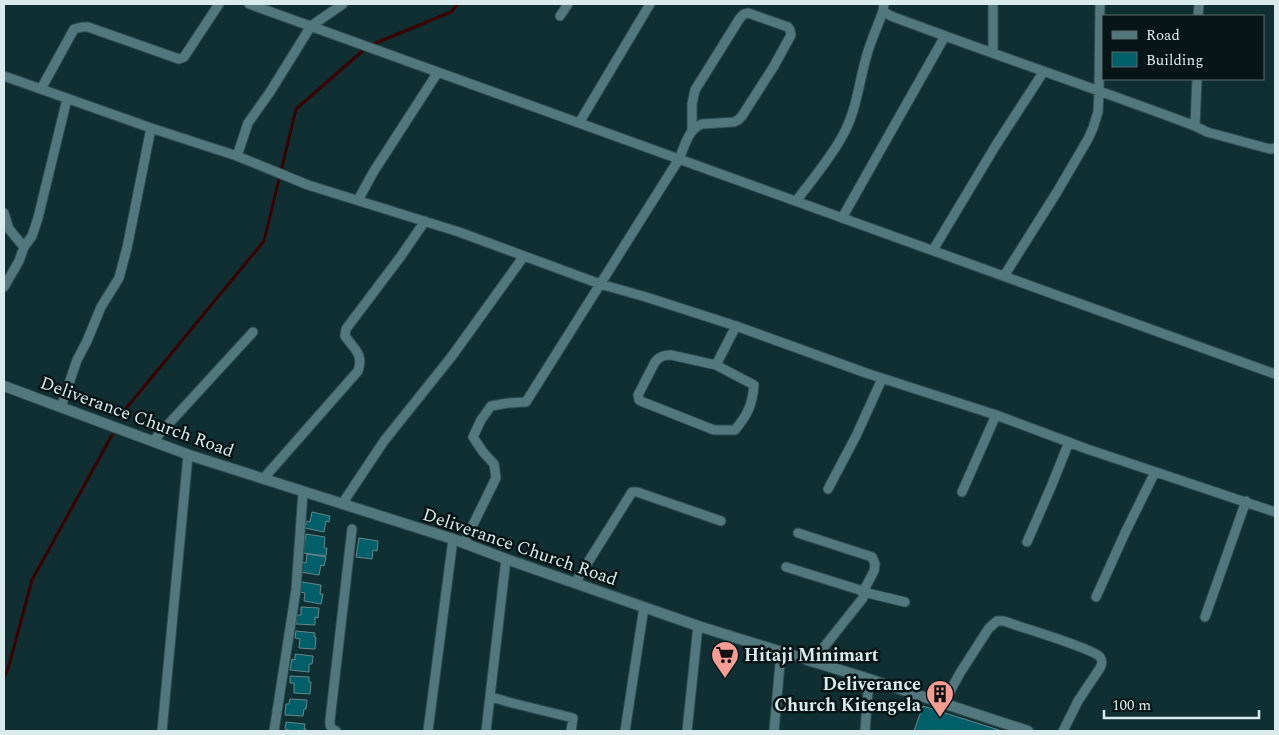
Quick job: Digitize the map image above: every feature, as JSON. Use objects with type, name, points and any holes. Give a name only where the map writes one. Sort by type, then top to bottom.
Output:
[{"type":"street","points":[[41,89],[74,29],[78,27],[88,28],[179,59],[184,57],[219,4]]},
{"type":"street","points":[[249,4],[1275,374]]},
{"type":"street","points":[[237,156],[248,123],[270,92],[311,26],[344,4]]},
{"type":"street","points":[[560,16],[568,4]]},
{"type":"street","points":[[579,123],[650,4]]},
{"type":"street","points":[[993,4],[993,53]]},
{"type":"street","points":[[1004,276],[1057,192],[1094,128],[1098,112],[1100,4]]},
{"type":"street","points":[[884,7],[891,16],[1099,90],[1196,126],[1207,132],[1274,150]]},
{"type":"street","points":[[796,201],[843,135],[854,106],[866,56],[884,7]]},
{"type":"street","points":[[464,543],[496,478],[494,464],[473,437],[481,420],[491,406],[526,402],[679,159],[692,131],[692,104],[695,90],[740,18],[748,13],[788,27],[791,35],[742,116],[734,122],[702,124],[692,131]]},
{"type":"street","points":[[842,218],[946,36]]},
{"type":"street","points":[[933,250],[996,145],[1044,71]]},
{"type":"street","points":[[358,200],[374,171],[438,72]]},
{"type":"street","points":[[4,76],[237,156],[308,186],[459,232],[600,284],[736,326],[882,379],[996,415],[1155,472],[1275,512]]},
{"type":"street","points":[[1196,126],[1197,80]]},
{"type":"street","points":[[4,287],[32,236],[38,218],[67,98]]},
{"type":"street","points":[[61,407],[77,360],[102,307],[119,278],[131,230],[151,128]]},
{"type":"street","points":[[4,214],[9,229],[24,248]]},
{"type":"street","points":[[263,480],[358,371],[361,364],[360,358],[358,352],[345,336],[346,329],[425,221]]},
{"type":"street","points":[[342,504],[384,440],[452,356],[524,256]]},
{"type":"street","points":[[716,366],[736,326]]},
{"type":"street","points":[[153,442],[253,332]]},
{"type":"street","points":[[664,355],[716,366],[754,385],[752,400],[746,417],[735,430],[714,430],[639,400],[638,395],[655,362],[664,355]]},
{"type":"street","points":[[828,489],[856,436],[882,379]]},
{"type":"street","name":"Deliverance Church Road","points":[[4,386],[188,455],[453,539],[698,626],[1028,731]]},
{"type":"street","points":[[962,492],[996,415]]},
{"type":"street","points":[[1027,542],[1069,442]]},
{"type":"street","points":[[162,731],[188,455]]},
{"type":"street","points":[[1096,597],[1155,472]]},
{"type":"street","points":[[274,731],[296,590],[303,492]]},
{"type":"street","points":[[575,583],[632,492],[638,492],[721,521]]},
{"type":"street","points":[[1205,617],[1246,501]]},
{"type":"street","points":[[336,731],[332,730],[330,720],[352,529]]},
{"type":"street","points":[[798,533],[872,557],[875,564],[863,592],[863,598],[812,662]]},
{"type":"street","points":[[428,731],[453,539]]},
{"type":"street","points":[[486,731],[506,559]]},
{"type":"street","points":[[786,567],[863,592],[904,602]]},
{"type":"street","points":[[625,731],[644,607]]},
{"type":"street","points":[[943,704],[960,673],[989,628],[997,621],[1004,621],[1077,646],[1101,658],[1100,668],[1078,701],[1063,731]]},
{"type":"street","points":[[687,731],[698,626]]},
{"type":"street","points":[[774,731],[781,652]]},
{"type":"street","points":[[865,731],[868,679]]},
{"type":"street","points":[[491,697],[573,718],[571,731]]},
{"type":"building","points":[[312,512],[330,516],[329,522],[326,521],[324,532],[305,528],[307,521],[310,522]]},
{"type":"building","points":[[306,534],[325,537],[324,548],[327,548],[326,556],[303,553]]},
{"type":"building","points":[[359,538],[378,541],[377,551],[373,550],[372,559],[356,557]]},
{"type":"building","points":[[307,554],[326,557],[324,566],[321,565],[319,575],[300,572],[302,562],[306,563]]},
{"type":"building","points":[[302,582],[321,585],[320,594],[323,594],[321,604],[304,601],[305,593],[300,592]]},
{"type":"building","points":[[301,607],[319,608],[318,618],[315,617],[315,625],[296,624],[297,615],[301,615]]},
{"type":"building","points":[[296,631],[315,633],[315,649],[299,648],[300,639],[295,638]]},
{"type":"building","points":[[295,654],[313,656],[312,664],[309,664],[309,672],[290,670],[292,659],[295,660]]},
{"type":"building","points":[[290,676],[309,677],[309,682],[311,682],[310,694],[294,693],[294,683],[290,683]]},
{"type":"building","points":[[290,699],[307,700],[303,716],[285,715],[286,704],[289,704]]},
{"type":"building","name":"Deliverance Church Kitengela","points":[[923,706],[1002,731],[914,731]]},
{"type":"building","points":[[286,722],[305,724],[304,729],[306,731],[289,731],[285,729]]},
{"type":"waterway","points":[[371,45],[451,12],[458,4]]},
{"type":"waterway","points":[[119,417],[264,241],[296,109],[366,48]]},
{"type":"waterway","points":[[4,678],[32,580],[112,435]]},
{"type":"place","name":"Hitaji Minimart","points":[[725,679]]},
{"type":"place","name":"Deliverance Church Kitengela","points":[[940,718]]}]
